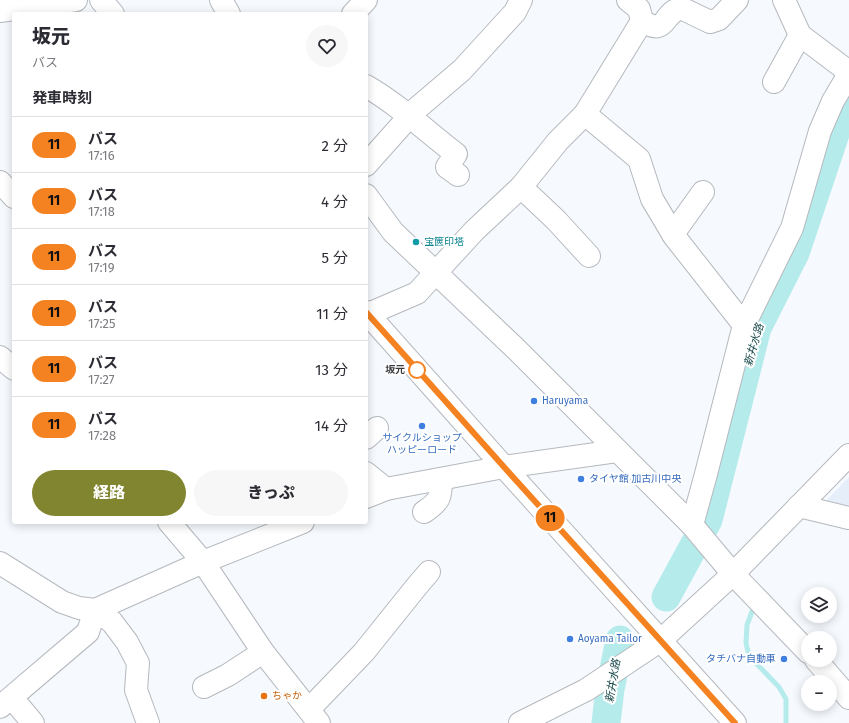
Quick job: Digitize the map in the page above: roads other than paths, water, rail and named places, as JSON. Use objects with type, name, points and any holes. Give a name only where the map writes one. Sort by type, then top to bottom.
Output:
[{"type":"main road","points":[[0,11],[76,0]]},
{"type":"main road","points":[[101,0],[111,12]]},
{"type":"main road","points":[[221,0],[228,12]]},
{"type":"main road","points":[[354,12],[366,0]]},
{"type":"main road","points":[[368,163],[410,116],[462,70],[515,12],[521,0]]},
{"type":"main road","points":[[368,313],[417,293],[474,231],[521,187],[558,141],[584,114],[642,21],[639,9],[628,0]]},
{"type":"main road","points":[[642,21],[656,28],[659,27],[678,9],[682,8],[710,22],[719,19],[737,0]]},
{"type":"main road","points":[[692,525],[744,325],[792,228],[820,131],[833,101],[849,73],[800,34],[784,0]]},
{"type":"main road","points":[[774,82],[800,34]]},
{"type":"main road","points":[[368,87],[410,116],[456,154],[447,166],[458,175]]},
{"type":"main road","points":[[584,114],[639,159],[652,199],[673,234],[744,325]]},
{"type":"main road","points":[[0,182],[12,195]]},
{"type":"main road","points":[[521,187],[556,220],[589,256]]},
{"type":"main road","points":[[673,234],[703,192]]},
{"type":"main road","points":[[368,198],[394,232],[517,350],[692,525],[733,574],[801,645]]},
{"type":"main road","points":[[368,316],[735,723]]},
{"type":"main road","points":[[368,496],[386,489],[504,467],[617,451]]},
{"type":"main road","points":[[520,723],[586,690],[661,640],[733,574],[849,455]]},
{"type":"main road","points":[[368,475],[386,489]]},
{"type":"main road","points":[[424,512],[435,504],[439,497],[441,479]]},
{"type":"main road","points":[[799,506],[849,518]]},
{"type":"main road","points":[[171,524],[203,562],[263,652],[312,718]]},
{"type":"main road","points":[[33,723],[6,703],[88,632],[95,610],[203,562],[298,524]]},
{"type":"main road","points":[[0,563],[62,602],[79,608],[95,610],[112,622],[127,642],[138,663],[136,690],[148,723]]},
{"type":"main road","points":[[312,718],[316,702],[369,656],[425,584]]},
{"type":"main road","points":[[204,687],[228,675],[263,652]]},
{"type":"main road","points":[[822,667],[849,698]]},
{"type":"waterway","name":"新井水路","points":[[666,597],[708,520],[757,328],[795,253],[847,98],[849,96]]},
{"type":"waterway","points":[[752,605],[753,609],[747,625],[746,643],[749,656],[779,687],[786,699],[786,723]]},
{"type":"waterway","name":"新井水路","points":[[606,723],[610,689],[620,640]]},
{"type":"place","name":"宝篋印塔","points":[[416,242]]},
{"type":"place","name":"坂元","points":[[417,370]]},
{"type":"place","name":"Haruyama","points":[[534,401]]},
{"type":"place","name":"サイクルショップ ハッピーロード","points":[[422,426]]},
{"type":"place","name":"タイヤ館 加古川中央","points":[[581,479]]},
{"type":"place","name":"Aoyama Tailor","points":[[570,639]]},
{"type":"place","name":"タチバナ自動車","points":[[784,659]]},
{"type":"place","name":"ちゃか","points":[[264,696]]}]
